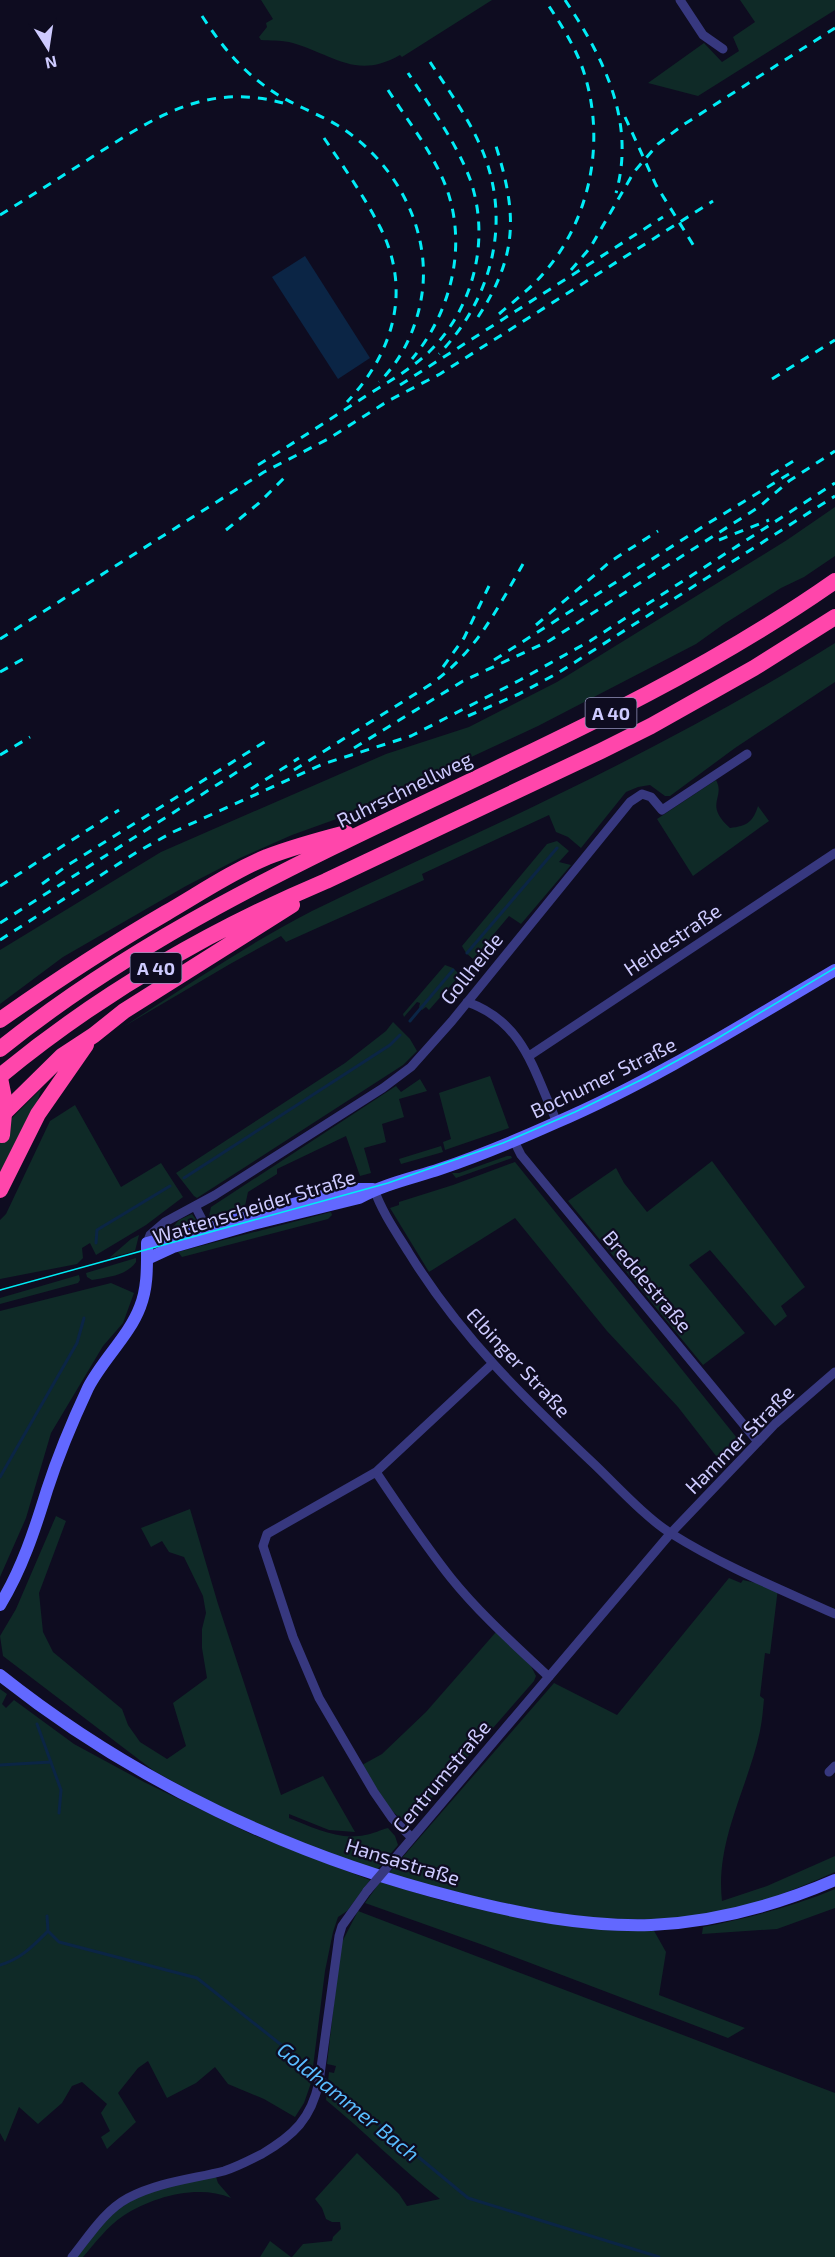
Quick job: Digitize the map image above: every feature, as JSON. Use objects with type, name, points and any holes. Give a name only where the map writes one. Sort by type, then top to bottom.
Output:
[{"type":"highway","name":"Ruhrschnellweg","points":[[0,1049],[82,988],[180,926],[262,882],[585,727],[690,672],[791,612],[835,581]]},
{"type":"highway","name":"A 40","points":[[0,1077],[101,1002],[203,939],[651,726],[754,668],[835,617]]},
{"type":"highway","points":[[0,1020],[44,988],[127,935],[264,858],[306,843],[376,826]]},
{"type":"highway","points":[[0,1117],[62,1056],[94,1035],[124,1011],[301,900],[326,881]]},
{"type":"highway","points":[[0,1190],[38,1114],[94,1035]]},
{"type":"highway","points":[[0,1077],[5,1103],[4,1125],[0,1140]]},
{"type":"main road","name":"Bochumer Straße","points":[[374,1189],[444,1168],[514,1141],[634,1087],[835,970]]},
{"type":"main road","name":"Wattenscheider Straße","points":[[0,1605],[30,1541],[56,1467],[88,1389],[102,1362],[121,1339],[140,1308],[144,1294],[147,1243],[349,1189],[374,1189]]},
{"type":"main road","name":"Wattenscheider Straße","points":[[147,1259],[173,1247],[253,1224],[359,1198],[374,1189]]},
{"type":"main road","name":"Hansastraße","points":[[0,1675],[66,1723],[132,1766],[214,1809],[328,1858],[423,1890],[483,1905],[544,1918],[616,1925],[652,1924],[730,1915],[791,1898],[835,1880]]},
{"type":"street","points":[[680,0],[703,34],[723,49]]},
{"type":"street","name":"Gollheide","points":[[147,1243],[150,1235],[158,1227],[383,1088],[411,1066],[467,1002],[630,802],[642,794],[651,797],[662,810],[747,754]]},
{"type":"street","name":"Heidestraße","points":[[530,1056],[835,853]]},
{"type":"street","points":[[467,1002],[480,1006],[495,1016],[530,1056],[557,1122]]},
{"type":"street","name":"Breddestraße","points":[[514,1141],[527,1164],[758,1442]]},
{"type":"street","name":"Elbinger Straße","points":[[374,1189],[387,1217],[425,1280],[469,1338],[544,1418],[670,1534]]},
{"type":"street","points":[[195,1206],[206,1227]]},
{"type":"street","points":[[412,1838],[392,1818],[374,1792],[319,1698],[293,1636],[263,1546],[267,1534],[376,1472],[492,1364]]},
{"type":"street","name":"Hammer Straße","points":[[670,1534],[793,1407],[835,1371]]},
{"type":"street","points":[[376,1472],[452,1579],[497,1628],[549,1677]]},
{"type":"street","points":[[670,1534],[745,1573],[835,1614]]},
{"type":"street","name":"Centrumstraße","points":[[72,2257],[107,2214],[128,2198],[171,2182],[227,2170],[275,2146],[303,2122],[315,2101],[319,2082],[336,1945],[342,1926],[367,1891],[670,1534]]},
{"type":"green space","points":[[261,0],[492,0],[402,57],[400,55],[370,65],[356,65],[289,42],[261,40],[259,37],[267,27],[266,23],[273,19]]},
{"type":"green space","points":[[740,0],[835,0],[835,10],[698,96],[648,83],[704,43],[722,62],[739,51],[733,37],[755,22]]},
{"type":"green space","points":[[835,507],[835,556],[724,624],[696,644],[538,726],[342,817],[292,835],[240,858],[186,886],[63,957],[0,1004],[0,950],[161,852],[386,754],[469,727],[557,682],[787,540]]},
{"type":"green space","points":[[835,643],[835,682],[735,748],[670,796],[665,796],[650,785],[626,792],[581,848],[568,837],[556,832],[549,815],[422,874],[424,880],[286,942],[281,936],[123,1027],[287,924],[628,760],[733,704]]},
{"type":"green space","points":[[716,780],[719,792],[716,807],[722,820],[730,828],[749,822],[758,806],[769,821],[693,876],[657,819]]},
{"type":"green space","points":[[557,841],[569,851],[559,862],[571,865],[521,924],[509,916],[473,959],[462,946],[547,844]]},
{"type":"green space","points":[[445,965],[453,968],[460,975],[429,1010],[426,1007],[422,1010],[419,1007],[420,1003],[417,1002],[404,1017],[403,1014]]},
{"type":"green space","points":[[393,1022],[410,1039],[417,1051],[403,1065],[197,1198],[176,1173],[345,1063],[386,1031]]},
{"type":"green space","points":[[490,1076],[509,1128],[445,1150],[443,1142],[451,1139],[439,1093]]},
{"type":"green space","points":[[420,1079],[427,1091],[399,1099],[404,1117],[382,1124],[386,1142],[364,1148],[371,1173],[360,1176],[346,1136],[277,1169],[277,1174],[248,1192],[245,1206],[209,1216],[211,1207],[396,1086],[401,1092]]},
{"type":"green space","points":[[41,1089],[38,1100],[0,1179],[0,1130]]},
{"type":"green space","points":[[75,1105],[121,1187],[161,1163],[183,1197],[146,1225],[96,1255],[90,1243],[82,1248],[83,1258],[77,1264],[0,1279],[0,1220],[6,1214],[50,1121]]},
{"type":"green space","points":[[441,1146],[443,1152],[401,1164],[399,1159]]},
{"type":"green space","points":[[507,1156],[512,1158],[456,1178],[452,1173],[459,1173]]},
{"type":"green space","points":[[712,1161],[805,1287],[781,1306],[787,1316],[775,1326],[710,1250],[689,1265],[745,1333],[703,1365],[568,1201],[616,1168],[624,1183],[647,1212]]},
{"type":"green space","points":[[515,1162],[741,1443],[720,1461],[678,1407],[607,1331],[515,1218],[429,1272],[390,1208],[399,1205],[399,1202]]},
{"type":"green space","points":[[331,1212],[332,1215],[328,1219],[182,1257],[178,1252]]},
{"type":"green space","points":[[192,1214],[197,1221],[171,1229],[179,1220]]},
{"type":"green space","points":[[139,1235],[135,1251],[109,1258],[131,1239]]},
{"type":"green space","points":[[136,1258],[132,1267],[122,1273],[92,1280],[87,1277],[86,1273]]},
{"type":"green space","points":[[79,1275],[78,1283],[0,1304],[0,1298]]},
{"type":"green space","points":[[111,1283],[134,1293],[123,1323],[103,1346],[51,1433],[26,1518],[0,1577],[0,1311]]},
{"type":"green space","points":[[190,1509],[218,1604],[281,1795],[323,1776],[355,1832],[329,1830],[289,1814],[289,1818],[326,1832],[345,1836],[368,1834],[388,1828],[395,1836],[398,1845],[377,1870],[261,1825],[207,1800],[154,1771],[3,1656],[0,1636],[16,1609],[56,1516],[66,1521],[39,1593],[43,1632],[53,1652],[122,1709],[128,1725],[140,1742],[167,1759],[186,1746],[173,1703],[207,1678],[202,1648],[202,1629],[206,1613],[203,1596],[184,1557],[169,1552],[162,1541],[151,1547],[141,1528]]},
{"type":"green space","points":[[729,1578],[741,1583],[743,1580],[778,1588],[770,1654],[765,1653],[760,1696],[764,1699],[761,1727],[723,1857],[722,1901],[767,1886],[835,1856],[835,1872],[780,1895],[724,1912],[674,1918],[637,1919],[601,1918],[529,1908],[459,1893],[388,1874],[554,1683],[617,1715]]},
{"type":"green space","points":[[496,1632],[531,1666],[536,1676],[534,1681],[416,1816],[407,1820],[403,1819],[386,1803],[362,1765],[382,1754],[426,1712]]},
{"type":"green space","points":[[0,1689],[7,1694],[2,1704],[6,1708],[14,1700],[74,1744],[144,1782],[251,1834],[370,1880],[347,1911],[338,1917],[333,1932],[325,1971],[311,2083],[304,2103],[295,2117],[264,2099],[228,2084],[215,2067],[196,2083],[167,2098],[148,2061],[138,2068],[118,2093],[136,2122],[107,2149],[101,2137],[110,2131],[101,2113],[107,2104],[82,2082],[72,2086],[62,2103],[38,2124],[19,2107],[5,2142],[0,2133]]},
{"type":"green space","points":[[380,1882],[482,1910],[653,1929],[666,1952],[659,1995],[745,2028],[728,2038],[365,1903]]},
{"type":"green space","points":[[835,1889],[835,1908],[777,1929],[702,1934],[703,1927],[770,1911]]},
{"type":"green space","points":[[358,1911],[835,2093],[835,2257],[292,2257],[303,2244],[332,2241],[341,2229],[340,2222],[326,2219],[315,2199],[357,2153],[399,2194],[407,2206],[440,2199],[326,2100],[329,2072],[334,2073],[336,2066],[327,2064],[340,1951],[342,1942]]},
{"type":"green space","points":[[216,2177],[218,2183],[231,2198],[204,2192],[176,2195],[147,2203],[117,2220],[83,2257],[76,2257],[105,2222],[127,2203],[164,2188]]},
{"type":"green space","points":[[270,2241],[291,2257],[260,2257]]},
{"type":"water","points":[[305,256],[370,358],[338,379],[272,277]]},
{"type":"waterway","points":[[467,953],[557,848]]},
{"type":"waterway","points":[[410,1021],[453,970]]},
{"type":"waterway","points":[[184,1178],[390,1045],[400,1035]]},
{"type":"waterway","points":[[96,1243],[97,1230],[170,1186]]},
{"type":"waterway","name":"Goldhammer Bach","points":[[0,1477],[77,1343],[84,1318]]},
{"type":"waterway","name":"Goldhammer Bach","points":[[37,1724],[61,1790],[59,1813]]},
{"type":"waterway","name":"Goldhammer Bach","points":[[0,1765],[51,1762]]},
{"type":"waterway","name":"Goldhammer Bach","points":[[47,1916],[48,1931],[59,1942],[197,1978],[318,2074]]},
{"type":"waterway","name":"Goldhammer Bach","points":[[0,1965],[20,1956],[48,1931]]},
{"type":"waterway","name":"Goldhammer Bach","points":[[323,2078],[468,2198],[659,2257]]},
{"type":"tram line","points":[[0,1290],[388,1183],[503,1143],[575,1112],[647,1077],[713,1041],[835,968]]},
{"type":"railway","points":[[499,314],[543,274],[560,251],[574,227],[584,201],[590,174],[594,146],[589,91],[573,47],[545,0]]},
{"type":"railway","points":[[565,0],[592,45],[613,92],[622,141],[621,167],[616,193]]},
{"type":"railway","points":[[202,16],[224,47],[249,73],[277,94],[337,125],[356,139],[374,155],[402,193],[419,238],[423,261],[423,285],[419,311],[410,337],[404,350],[379,382]]},
{"type":"railway","points":[[571,270],[590,248],[634,172],[658,144],[683,125],[835,28]]},
{"type":"railway","points":[[430,62],[478,140],[492,179],[496,206],[496,233],[483,285],[472,310],[457,333],[439,354]]},
{"type":"railway","points":[[258,465],[422,358],[445,334],[467,294],[478,249],[479,225],[470,179],[450,138],[408,73]]},
{"type":"railway","points":[[388,90],[423,142],[441,175],[450,198],[455,222],[456,247],[447,295],[438,318],[412,359]]},
{"type":"railway","points":[[0,215],[122,138],[186,106],[232,97],[256,98],[283,103]]},
{"type":"railway","points":[[625,117],[656,185],[697,251]]},
{"type":"railway","points":[[324,138],[380,227],[390,251],[395,274],[396,297],[387,341],[363,383],[347,402]]},
{"type":"railway","points":[[478,317],[501,273],[510,232],[507,190],[495,143]]},
{"type":"railway","points":[[0,639],[264,472],[328,439],[388,401],[440,374],[713,201]]},
{"type":"railway","points":[[400,385],[663,217]]},
{"type":"railway","points":[[772,379],[835,340]]},
{"type":"railway","points":[[354,748],[463,681],[549,641],[759,507],[789,481],[835,451]]},
{"type":"railway","points":[[771,475],[795,460]]},
{"type":"railway","points":[[494,660],[789,474]]},
{"type":"railway","points":[[226,530],[259,503],[284,478]]},
{"type":"railway","points":[[0,940],[137,852],[173,832],[323,764],[411,736],[520,680],[590,641],[835,483]]},
{"type":"railway","points":[[468,716],[519,694],[558,673],[835,496]]},
{"type":"railway","points":[[719,540],[769,520]]},
{"type":"railway","points":[[536,625],[611,561],[658,531]]},
{"type":"railway","points":[[294,770],[447,672],[484,630],[523,564]]},
{"type":"railway","points":[[443,667],[464,638],[489,586]]},
{"type":"railway","points":[[0,672],[23,659]]},
{"type":"railway","points":[[0,755],[30,737]]},
{"type":"railway","points":[[42,884],[68,865],[271,738]]},
{"type":"railway","points":[[251,789],[299,758]]},
{"type":"railway","points":[[0,923],[256,760]]},
{"type":"railway","points":[[0,886],[119,810]]}]
